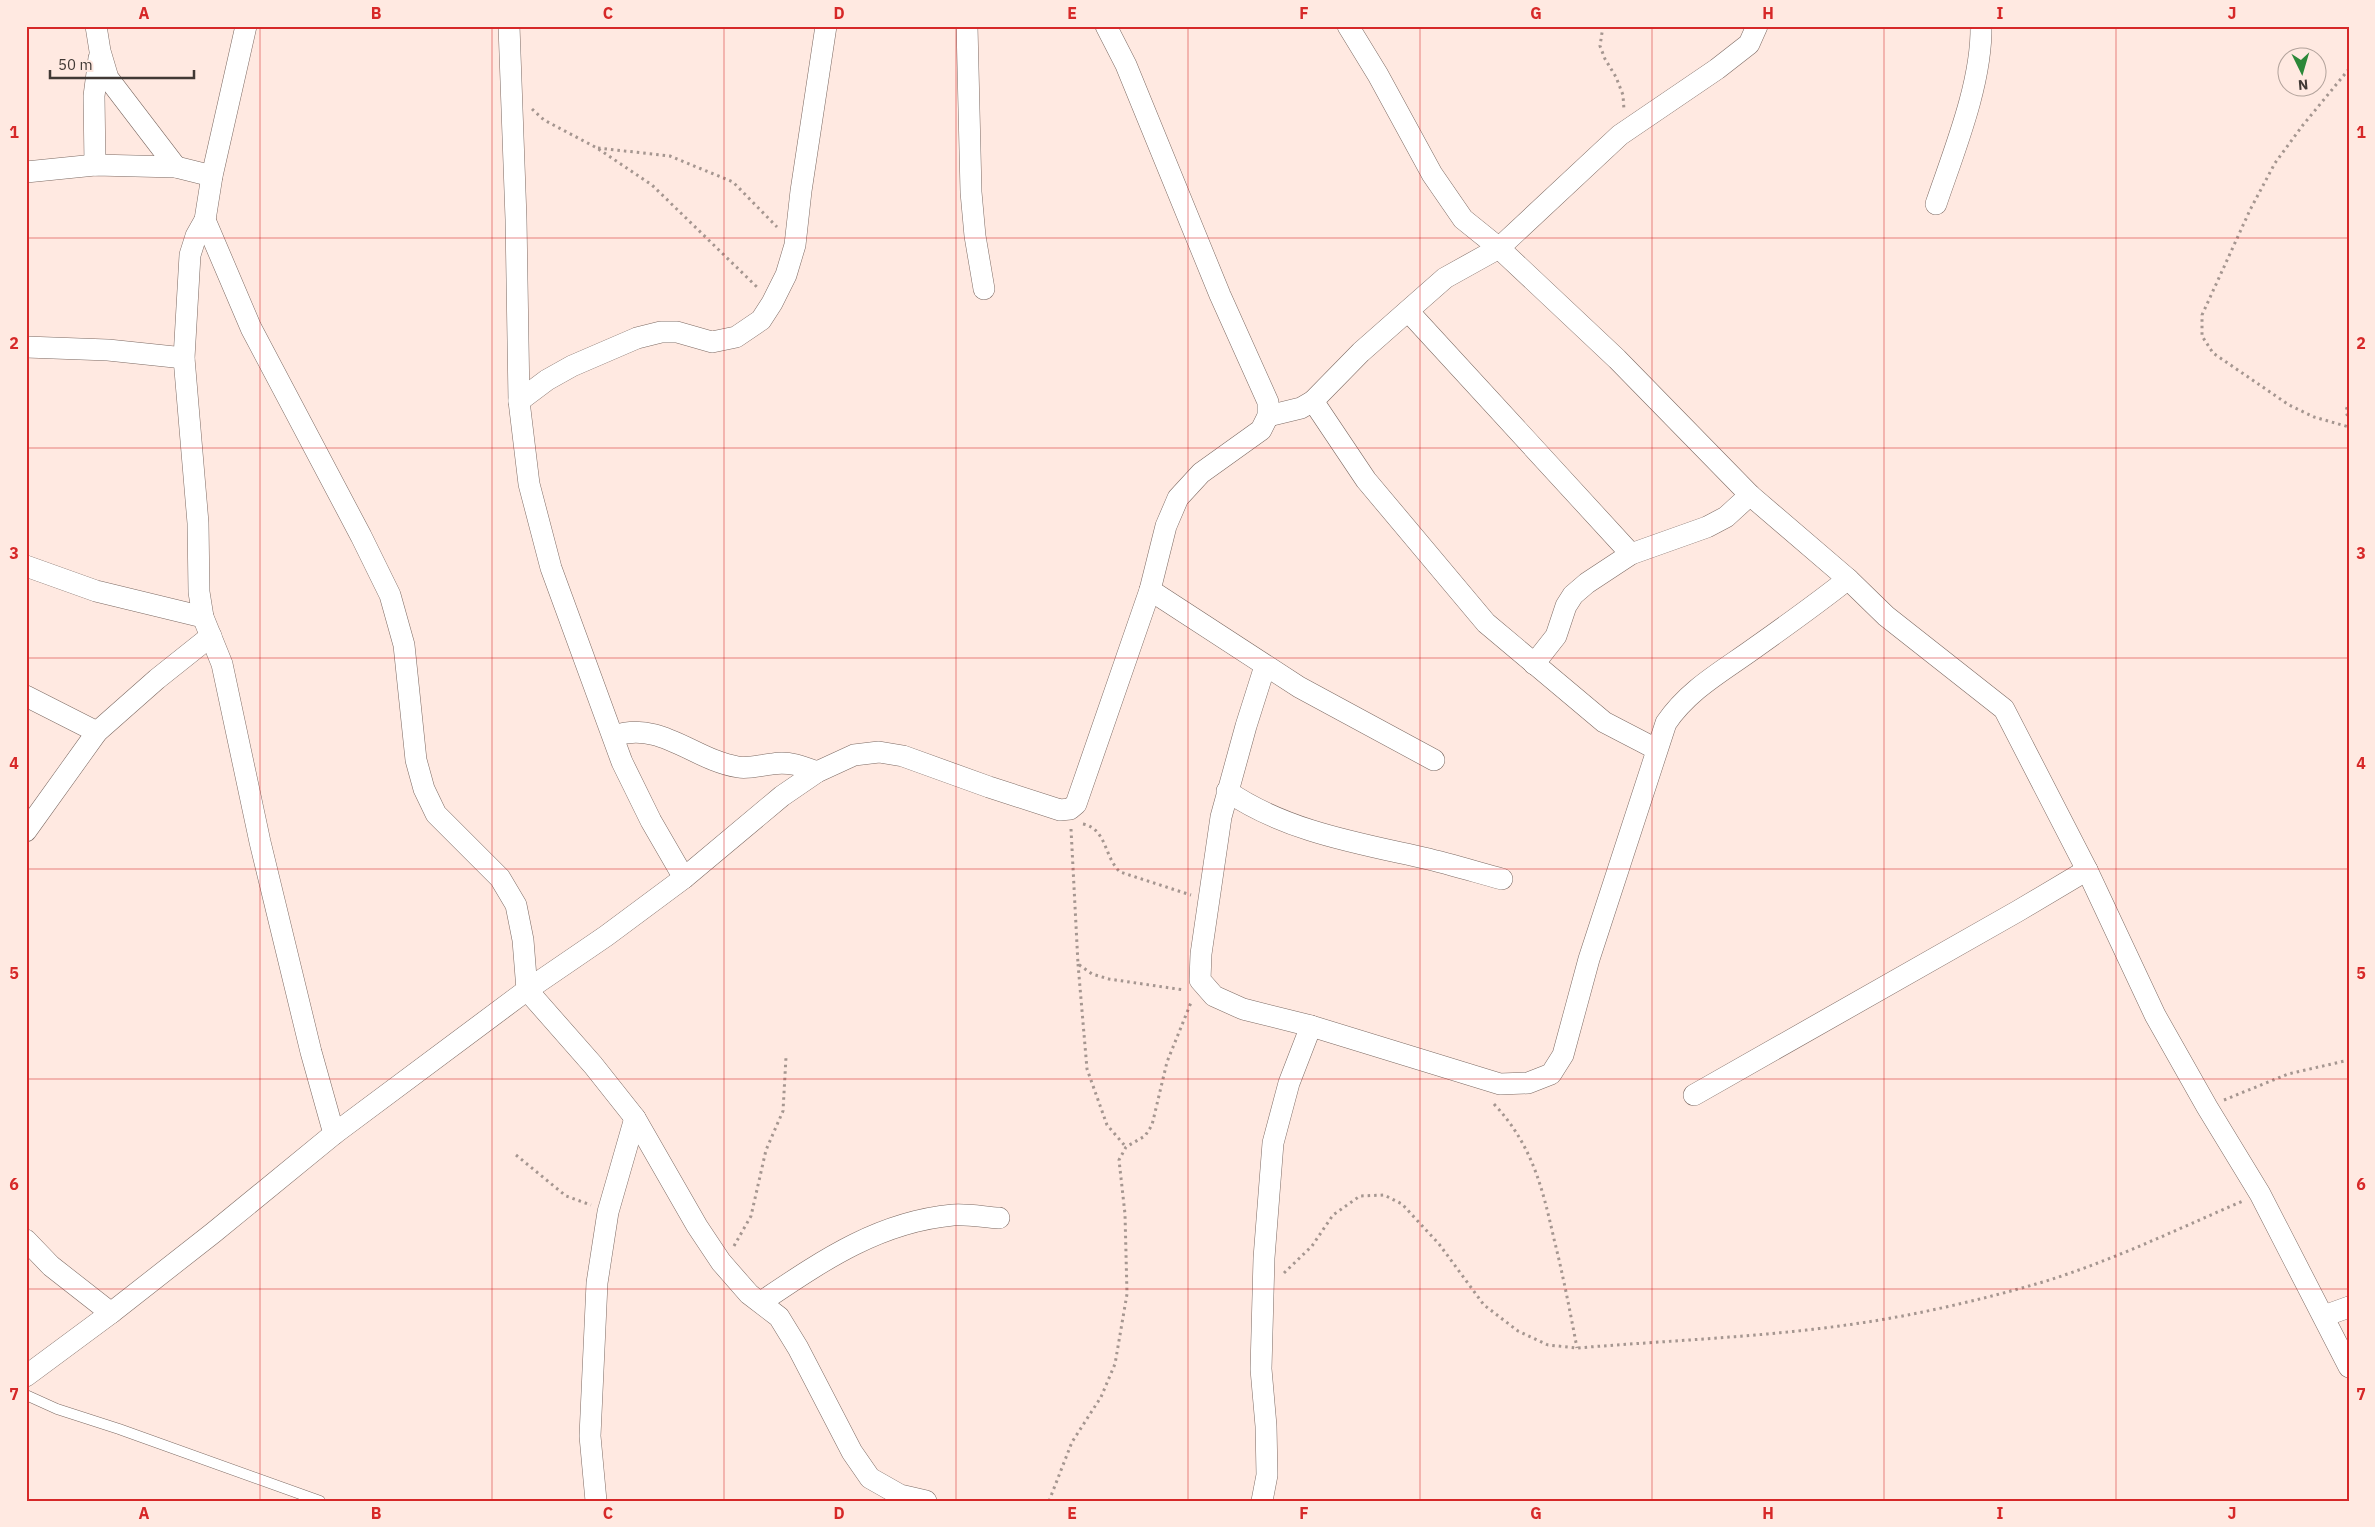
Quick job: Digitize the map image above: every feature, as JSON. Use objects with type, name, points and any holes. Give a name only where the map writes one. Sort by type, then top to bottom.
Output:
[{"type":"street","points":[[96,26],[100,51],[108,78],[176,167]]},
{"type":"street","points":[[246,26],[212,176],[205,220],[196,236],[190,255],[184,358],[198,523],[199,592],[230,695],[260,842],[311,1052],[334,1134]]},
{"type":"street","points":[[509,26],[516,228],[519,401],[529,484],[551,568],[622,762],[650,821],[684,878]]},
{"type":"street","points":[[519,401],[547,380],[572,366],[637,338],[661,332],[677,332],[712,342],[736,337],[761,320],[772,303],[786,274],[795,245],[801,191],[826,26]]},
{"type":"street","points":[[967,26],[971,192],[975,236],[984,289]]},
{"type":"street","points":[[26,1376],[111,1313],[334,1134],[527,990],[606,936],[684,878],[767,808],[817,772],[854,755],[879,752],[903,756],[1070,815],[1082,788],[1150,590],[1166,526],[1178,498],[1201,473],[1262,430],[1268,416],[1268,402],[1220,295],[1126,65],[1106,26]]},
{"type":"street","points":[[1348,26],[1378,75],[1432,174],[1463,219],[1499,248],[1617,359],[1750,495],[1848,579],[1886,616],[2004,709],[2087,870],[2155,1014],[2260,1194],[2349,1367]]},
{"type":"street","points":[[1268,416],[1300,408],[1313,401],[1361,352],[1445,278],[1499,248],[1620,135],[1717,69],[1749,44],[1757,26]]},
{"type":"street","points":[[1936,204],[1964,122],[1977,66],[1981,26]]},
{"type":"street","points":[[96,165],[94,96],[100,51]]},
{"type":"street","points":[[26,172],[96,165],[176,167],[212,176]]},
{"type":"street","points":[[205,220],[251,328],[361,536],[390,595],[404,645],[416,760],[424,789],[436,814],[500,878],[516,905],[523,940],[527,990],[593,1065],[635,1118],[697,1226],[721,1262],[735,1280],[779,1317],[852,1452],[870,1478],[900,1495],[926,1501]]},
{"type":"street","points":[[1408,311],[1631,554]]},
{"type":"street","points":[[26,348],[108,350],[184,358]]},
{"type":"street","points":[[1313,401],[1366,480],[1486,623],[1604,722],[1656,750]]},
{"type":"street","points":[[1534,664],[1556,636],[1566,606],[1573,595],[1611,565],[1631,554],[1707,527],[1726,517],[1750,495]]},
{"type":"street","points":[[26,566],[96,591],[208,626]]},
{"type":"street","points":[[1265,666],[1227,790],[1215,853],[1201,954],[1200,980],[1204,994],[1243,1009],[1311,1026],[1500,1084],[1528,1083],[1551,1074],[1563,1055],[1589,959],[1666,723],[1680,704],[1705,682],[1810,609],[1848,579]]},
{"type":"street","points":[[1150,590],[1299,687],[1434,760]]},
{"type":"street","points":[[29,821],[97,732],[157,679],[208,626]]},
{"type":"street","points":[[26,696],[97,732]]},
{"type":"street","points":[[614,736],[633,731],[647,732],[692,749],[721,763],[740,768],[788,763],[800,765],[817,772]]},
{"type":"street","points":[[1227,790],[1246,804],[1274,817],[1310,829],[1502,879]]},
{"type":"street","points":[[1694,1095],[2087,870]]},
{"type":"street","points":[[1262,1501],[1268,1475],[1261,1369],[1263,1295],[1273,1143],[1289,1083],[1311,1026]]},
{"type":"street","points":[[596,1501],[590,1436],[597,1283],[608,1212],[635,1118]]},
{"type":"street","points":[[761,1302],[821,1262],[872,1234],[916,1220],[956,1215],[999,1218]]},
{"type":"street","points":[[26,1240],[51,1266],[111,1313]]},
{"type":"street","points":[[2324,1316],[2349,1308]]},
{"type":"lane","points":[[26,1395],[57,1409],[119,1429],[320,1501]]},
{"type":"path","points":[[1604,26],[1600,46],[1604,59],[1616,77],[1623,95],[1624,110],[1620,135]]},
{"type":"path","points":[[2349,69],[2303,125],[2275,164],[2246,218],[2202,315],[2202,336],[2213,353],[2289,405],[2314,417],[2349,427]]},
{"type":"path","points":[[511,90],[544,120],[597,148],[652,185],[772,303]]},
{"type":"path","points":[[597,148],[670,156],[733,182],[795,245]]},
{"type":"path","points":[[2349,401],[2346,410],[2349,421]]},
{"type":"path","points":[[1126,1147],[1107,1125],[1087,1069],[1078,964],[1070,815],[1099,832],[1113,865],[1120,872],[1209,900]]},
{"type":"path","points":[[1049,1501],[1072,1442],[1101,1397],[1115,1364],[1127,1294],[1125,1214],[1119,1160],[1126,1147],[1145,1136],[1152,1125],[1167,1062],[1204,994],[1109,979],[1092,974],[1078,964]]},
{"type":"path","points":[[721,1262],[739,1238],[751,1216],[766,1150],[783,1111],[786,1056]]},
{"type":"path","points":[[2207,1106],[2288,1074],[2349,1060]]},
{"type":"path","points":[[1490,1100],[1523,1142],[1540,1180],[1577,1348]]},
{"type":"path","points":[[516,1155],[566,1196],[608,1212]]},
{"type":"path","points":[[1263,1295],[1312,1246],[1333,1215],[1360,1196],[1384,1195],[1402,1204],[1427,1231],[1484,1305],[1518,1331],[1548,1345],[1577,1348],[1796,1331],[1868,1322],[2037,1284],[2105,1260],[2260,1194]]}]
